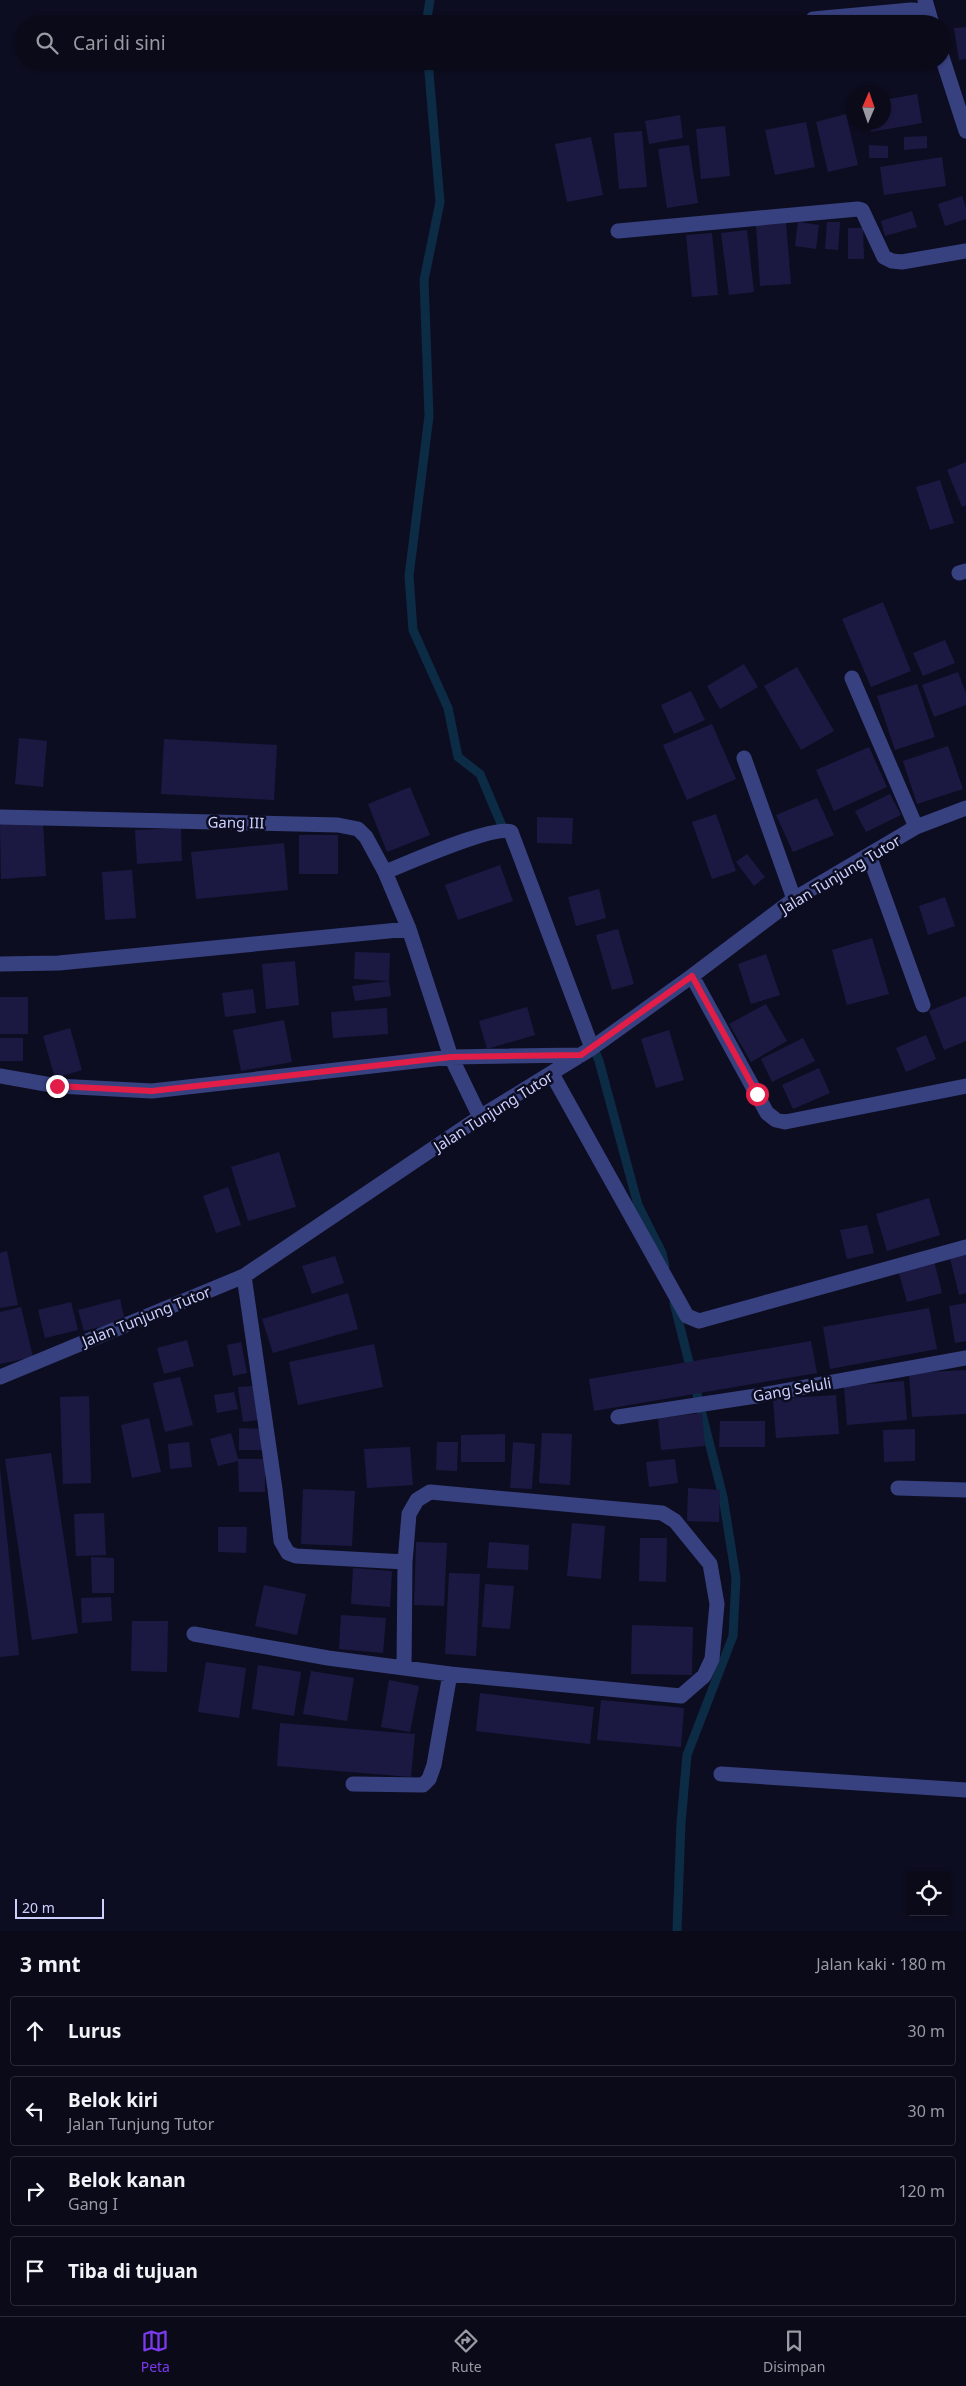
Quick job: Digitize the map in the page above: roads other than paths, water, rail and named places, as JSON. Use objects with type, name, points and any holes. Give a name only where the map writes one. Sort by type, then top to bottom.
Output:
[{"type":"street","points":[[857,15],[911,10],[928,12]]},
{"type":"street","points":[[946,70],[966,131]]},
{"type":"street","points":[[618,231],[858,209],[862,210],[884,257],[892,261],[902,262],[966,251]]},
{"type":"street","points":[[852,678],[916,827]]},
{"type":"street","points":[[744,758],[794,899]]},
{"type":"street","name":"Jalan Tunjung Tutor","points":[[0,1377],[244,1276],[480,1117],[552,1074],[586,1051],[692,976],[794,899],[916,827],[966,808]]},
{"type":"street","name":"Gang III","points":[[0,817],[338,825],[358,829],[366,837],[385,872],[409,929],[451,1057],[480,1117]]},
{"type":"street","points":[[0,1076],[57,1086],[152,1091],[451,1057],[586,1051],[511,832],[506,830],[487,833],[385,872]]},
{"type":"street","points":[[869,855],[923,1005]]},
{"type":"street","points":[[0,964],[59,963],[409,929]]},
{"type":"street","points":[[692,976],[767,1113],[776,1120],[785,1122],[966,1086]]},
{"type":"street","points":[[552,1074],[678,1302],[688,1316],[700,1321],[966,1248]]},
{"type":"street","points":[[244,1276],[281,1540],[288,1552],[296,1556],[405,1562]]},
{"type":"street","name":"Gang Seluli","points":[[618,1417],[756,1396],[966,1358]]},
{"type":"street","points":[[898,1488],[966,1490]]},
{"type":"street","points":[[194,1634],[328,1658],[404,1668],[450,1674],[682,1696],[704,1676],[712,1658],[717,1604],[710,1564],[676,1521],[662,1513],[430,1492],[416,1500],[409,1514],[405,1562],[404,1668]]},
{"type":"street","points":[[353,1784],[423,1785],[429,1779],[434,1765],[450,1674]]},
{"type":"street","points":[[722,1774],[966,1790]]},
{"type":"waterway","points":[[428,15],[430,0]]},
{"type":"waterway","points":[[429,70],[440,202],[424,280],[429,416],[409,576],[413,630],[448,708],[458,757],[480,774],[505,833]]},
{"type":"waterway","points":[[592,1044],[599,1061],[638,1205],[662,1253],[665,1266]]},
{"type":"waterway","points":[[674,1303],[723,1497],[736,1578],[733,1636],[687,1755],[681,1823],[677,1931]]}]
